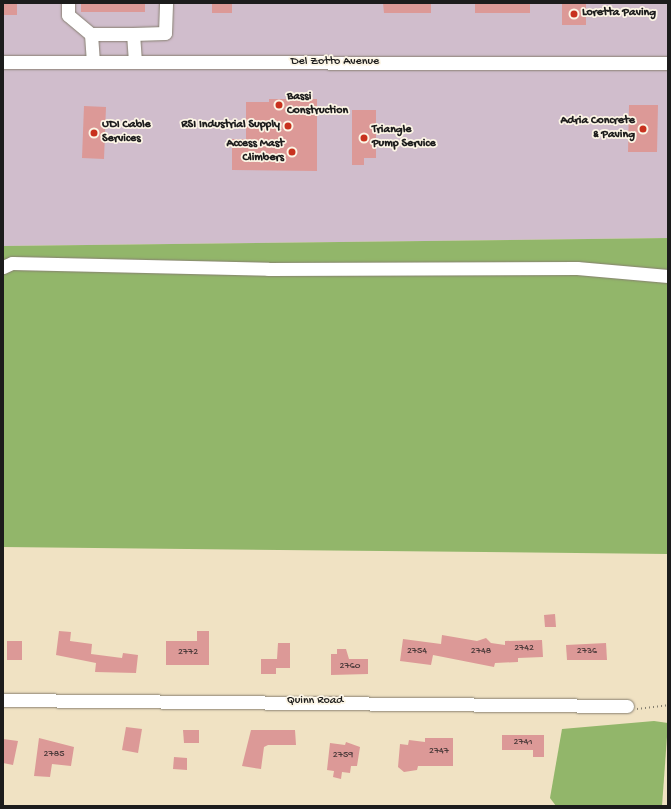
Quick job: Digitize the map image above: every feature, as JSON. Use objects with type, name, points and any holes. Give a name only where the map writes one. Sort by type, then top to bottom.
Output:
[{"type":"street","points":[[68,3],[68,14],[91,34],[165,33],[166,3]]},
{"type":"street","points":[[91,34],[93,62]]},
{"type":"street","points":[[133,34],[135,62]]},
{"type":"street","name":"Del Zotto Avenue","points":[[3,62],[668,63]]},
{"type":"street","points":[[3,267],[12,263],[268,269],[577,268],[668,276]]},
{"type":"street","name":"Quinn Road","points":[[3,700],[627,706]]},
{"type":"path","points":[[627,706],[638,710],[660,703],[668,705]]},
{"type":"shaded area","points":[[3,3],[668,3],[668,238],[3,246]]},
{"type":"green space","points":[[668,238],[668,554],[3,547],[3,246]]},
{"type":"green space","points":[[654,721],[668,723],[662,806],[556,806],[550,798],[562,729]]},
{"type":"building","points":[[3,3],[17,3],[17,15],[3,15]]},
{"type":"building","points":[[81,3],[145,3],[145,12],[81,12]]},
{"type":"building","points":[[212,3],[232,3],[232,13],[212,13]]},
{"type":"building","points":[[383,3],[431,3],[431,13],[384,13]]},
{"type":"building","points":[[475,3],[530,3],[530,13],[475,13]]},
{"type":"building","name":"Loretta Paving","points":[[562,3],[586,3],[586,25],[562,25]]},
{"type":"building","points":[[269,99],[317,99],[317,171],[232,170],[232,139],[246,139],[246,102],[269,102]]},
{"type":"building","name":"Adria Concrete & Paving","points":[[629,105],[658,105],[657,152],[628,152]]},
{"type":"building","name":"UDI Cable Services","points":[[84,106],[106,107],[104,159],[82,158]]},
{"type":"building","name":"Triangle Pump Service","points":[[352,110],[376,110],[376,158],[364,158],[364,165],[352,165]]},
{"type":"building","points":[[555,614],[556,627],[545,627],[544,615]]},
{"type":"building","points":[[59,631],[71,632],[70,641],[92,644],[91,654],[122,658],[123,653],[138,655],[136,673],[95,672],[96,663],[56,655]]},
{"type":"building","points":[[197,631],[209,631],[209,665],[166,665],[166,641],[197,641]]},
{"type":"building","points":[[442,635],[477,641],[486,638],[491,643],[505,645],[505,641],[542,640],[543,657],[518,658],[518,662],[495,663],[494,667],[433,655],[431,665],[400,661],[403,639],[441,644]]},
{"type":"building","points":[[7,641],[22,641],[22,660],[7,660]]},
{"type":"building","points":[[278,643],[290,643],[290,668],[276,668],[276,674],[261,674],[261,659],[277,659]]},
{"type":"building","points":[[606,643],[607,660],[567,660],[566,645]]},
{"type":"building","points":[[337,649],[346,649],[349,659],[368,659],[368,674],[331,675],[331,654],[337,654]]},
{"type":"building","points":[[126,727],[142,729],[138,753],[122,750]]},
{"type":"building","points":[[183,730],[199,730],[199,743],[184,743]]},
{"type":"building","points":[[251,730],[295,730],[296,745],[268,745],[264,747],[261,769],[242,766]]},
{"type":"building","points":[[502,735],[544,735],[544,757],[533,757],[533,750],[502,750]]},
{"type":"building","points":[[39,738],[74,747],[71,766],[52,764],[50,777],[34,776]]},
{"type":"building","points":[[425,738],[453,738],[453,766],[418,766],[417,770],[404,772],[398,767],[400,744],[408,745],[409,740],[425,742]]},
{"type":"building","points":[[3,739],[18,741],[13,765],[3,763]]},
{"type":"building","points":[[346,742],[360,747],[357,766],[351,766],[350,773],[342,772],[341,779],[333,777],[334,771],[327,770],[330,743],[345,745]]},
{"type":"building","points":[[174,757],[187,758],[187,770],[173,769]]},
{"type":"place","name":"Loretta Paving","points":[[574,14]]},
{"type":"place","name":"Bassi Construction","points":[[279,105]]},
{"type":"place","name":"RSI Industrial Supply","points":[[288,126]]},
{"type":"place","name":"Adria Concrete & Paving","points":[[643,129]]},
{"type":"place","name":"UDI Cable Services","points":[[94,133]]},
{"type":"place","name":"Triangle Pump Service","points":[[364,138]]},
{"type":"place","name":"Access Mast Climbers","points":[[292,152]]}]
